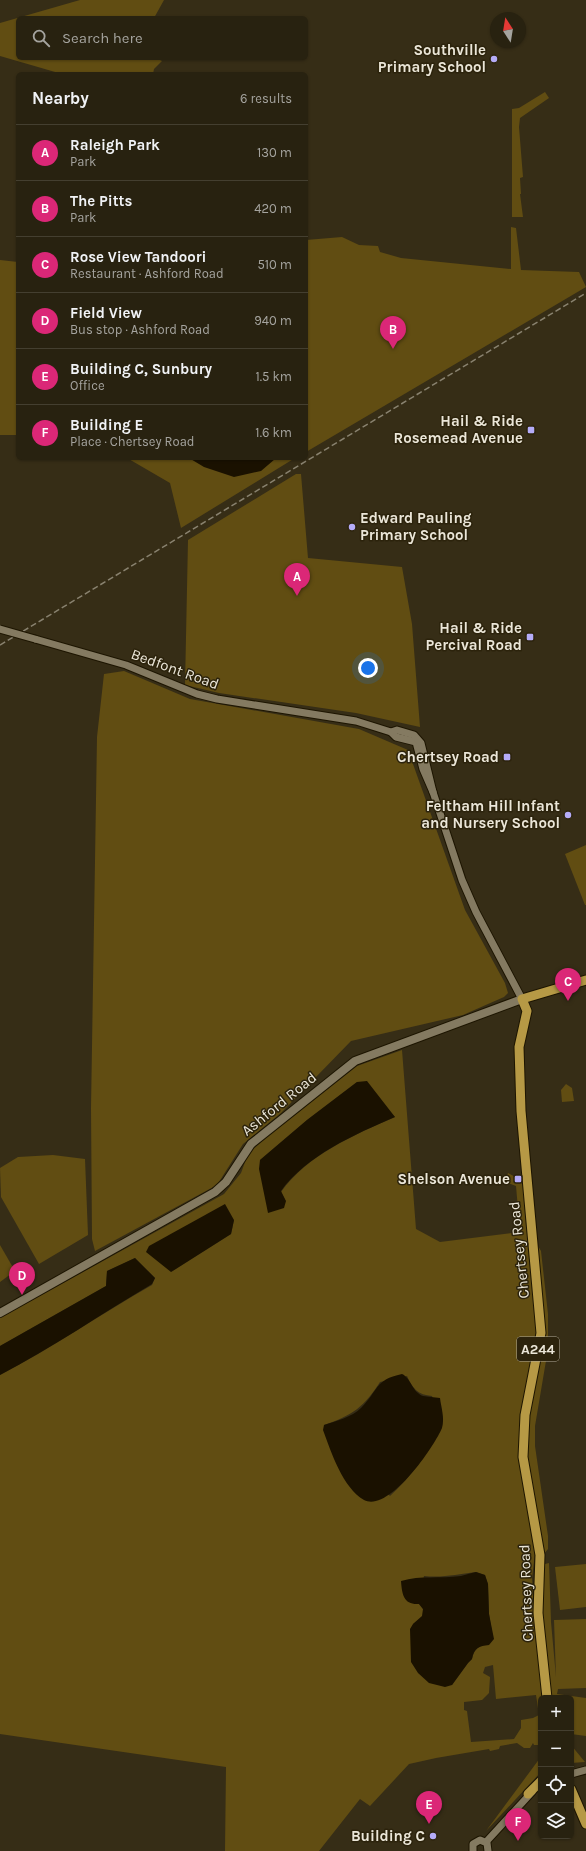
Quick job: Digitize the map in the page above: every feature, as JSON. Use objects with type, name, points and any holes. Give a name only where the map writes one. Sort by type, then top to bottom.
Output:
[{"type":"main road","name":"Ashford Road","points":[[0,1313],[215,1192],[226,1182],[251,1144],[355,1061],[522,999],[586,980]]},
{"type":"main road","name":"Chertsey Road","points":[[522,999],[527,1011],[519,1047],[521,1111],[541,1334],[525,1415],[523,1457],[540,1555],[538,1602],[547,1695]]},
{"type":"main road","points":[[528,1794],[538,1784]]},
{"type":"main road","points":[[574,1800],[586,1824]]},
{"type":"street","name":"Bedfont Road","points":[[0,629],[143,671],[197,694],[217,699],[356,721],[391,732],[396,737],[415,739]]},
{"type":"street","name":"Chertsey Road","points":[[415,739],[423,769],[433,792],[462,880],[474,908],[522,999]]},
{"type":"street","points":[[574,1773],[586,1770]]},
{"type":"street","points":[[486,1842],[528,1794],[538,1788]]},
{"type":"street","points":[[473,1851],[472,1846],[476,1841],[480,1840],[486,1842]]},
{"type":"street","points":[[486,1842],[488,1845],[488,1851]]},
{"type":"shaded area","points":[[80,0],[164,0],[155,16],[24,16]]},
{"type":"shaded area","points":[[16,18],[16,60],[162,61],[154,69],[153,72],[55,72],[0,56],[0,23]]},
{"type":"shaded area","points":[[545,92],[549,98],[520,118],[519,127],[523,177],[520,178],[520,194],[523,217],[512,217],[512,109],[519,108]]},
{"type":"shaded area","points":[[511,227],[516,228],[521,270],[579,272],[586,287],[308,451],[308,240],[342,237],[359,245],[378,246],[380,252],[401,258],[511,269]]},
{"type":"shaded area","points":[[0,260],[16,262],[16,435],[0,435]]},
{"type":"shaded area","points":[[130,460],[292,460],[181,528],[170,483]]},
{"type":"shaded area","points":[[192,460],[274,460],[261,471],[234,477],[204,467]]},
{"type":"shaded area","points":[[296,474],[301,474],[308,558],[402,567],[412,624],[420,727],[356,713],[219,693],[185,685],[188,540]]},
{"type":"shaded area","points":[[124,671],[190,699],[359,729],[408,750],[465,910],[505,983],[508,993],[504,997],[463,1015],[351,1041],[281,1113],[243,1144],[217,1185],[95,1251],[92,1239],[91,1108],[97,737],[104,674]]},
{"type":"shaded area","points":[[586,845],[586,905],[585,905],[565,854]]},
{"type":"shaded area","points":[[402,1050],[416,1229],[440,1242],[520,1232],[516,1186],[505,1182],[508,1173],[519,1179],[524,1186],[538,1333],[523,1420],[536,1545],[532,1578],[542,1695],[538,1695],[538,1708],[536,1695],[496,1699],[493,1665],[485,1667],[483,1673],[490,1677],[489,1693],[482,1700],[464,1702],[464,1710],[467,1711],[471,1742],[514,1739],[521,1728],[521,1720],[538,1716],[538,1745],[534,1745],[533,1743],[530,1748],[524,1748],[517,1743],[500,1746],[499,1749],[490,1751],[489,1749],[409,1764],[370,1806],[360,1799],[319,1851],[225,1851],[226,1767],[0,1734],[0,1375],[39,1354],[152,1285],[155,1278],[135,1258],[107,1271],[106,1286],[0,1346],[0,1318],[224,1194],[241,1173],[248,1154],[263,1140],[357,1066]],"holes":[[[357,1082],[395,1117],[332,1147],[304,1167],[281,1192],[260,1160],[307,1120]],[[234,1220],[231,1234],[171,1272]],[[407,1376],[416,1390],[423,1394],[432,1396],[442,1427],[419,1464],[398,1489],[390,1496],[324,1425],[334,1422],[357,1409],[369,1398],[380,1382]],[[476,1572],[485,1575],[488,1584],[489,1614],[493,1639],[482,1644],[477,1649],[472,1659],[452,1685],[413,1624],[423,1616],[423,1609],[419,1604],[424,1576],[444,1576]]]},
{"type":"shaded area","points":[[367,1081],[395,1117],[332,1147],[304,1167],[291,1178],[281,1191],[286,1201],[284,1208],[268,1213],[259,1169],[260,1160],[307,1120],[357,1082]]},
{"type":"shaded area","points":[[566,1084],[572,1088],[574,1101],[562,1102],[561,1090]]},
{"type":"shaded area","points":[[53,1155],[85,1159],[88,1235],[39,1264],[1,1197],[0,1168],[18,1157]]},
{"type":"shaded area","points":[[225,1204],[234,1220],[231,1234],[171,1272],[146,1252],[149,1246]]},
{"type":"shaded area","points":[[0,1245],[15,1271],[0,1282]]},
{"type":"shaded area","points":[[538,1246],[541,1251],[548,1314],[548,1349],[535,1426],[535,1446],[548,1536],[548,1549],[543,1555],[523,1457],[540,1343],[533,1247]]},
{"type":"shaded area","points":[[135,1258],[155,1278],[152,1284],[0,1375],[0,1346],[106,1286],[107,1271]]},
{"type":"shaded area","points":[[402,1374],[408,1379],[419,1394],[423,1396],[440,1398],[443,1416],[442,1428],[420,1463],[398,1488],[386,1497],[374,1501],[364,1500],[350,1487],[339,1469],[323,1430],[324,1425],[353,1414],[367,1402],[381,1383],[393,1376]]},
{"type":"shaded area","points":[[549,1563],[551,1622],[556,1677],[554,1620],[586,1619],[586,1688],[558,1689],[557,1694],[564,1695],[551,1695],[537,1566]]},
{"type":"shaded area","points":[[586,1564],[586,1607],[560,1610],[555,1567]]},
{"type":"shaded area","points":[[476,1572],[485,1575],[488,1584],[489,1614],[494,1639],[489,1645],[482,1646],[476,1650],[472,1659],[452,1685],[445,1687],[429,1683],[418,1673],[411,1662],[410,1629],[422,1616],[423,1609],[419,1604],[410,1603],[407,1601],[403,1595],[401,1581],[416,1578],[461,1576]]},
{"type":"shaded area","points":[[574,1696],[586,1698],[586,1736],[574,1734]]},
{"type":"shaded area","points":[[574,1749],[585,1762],[574,1763]]},
{"type":"shaded area","points":[[538,1761],[538,1775],[486,1831]]},
{"type":"railway","points":[[308,460],[586,293]]},
{"type":"railway","points":[[0,645],[308,460]]},
{"type":"place","name":"Southville Primary School","points":[[494,59]]},
{"type":"place","name":"The Pitts","points":[[393,349]]},
{"type":"place","name":"Hail & Ride Rosemead Avenue","points":[[531,430]]},
{"type":"place","name":"Edward Pauling Primary School","points":[[352,527]]},
{"type":"place","name":"Raleigh Park","points":[[297,596]]},
{"type":"place","name":"Hail & Ride Percival Road","points":[[530,637]]},
{"type":"place","name":"Chertsey Road","points":[[507,757]]},
{"type":"place","name":"Feltham Hill Infant and Nursery School","points":[[568,815]]},
{"type":"place","name":"Rose View Tandoori","points":[[568,1001]]},
{"type":"place","name":"Shelson Avenue","points":[[518,1179]]},
{"type":"place","name":"Field View","points":[[22,1295]]},
{"type":"place","name":"Building C, Sunbury","points":[[429,1824]]},
{"type":"place","name":"Building C","points":[[433,1836]]},
{"type":"place","name":"Building E","points":[[518,1841]]}]
